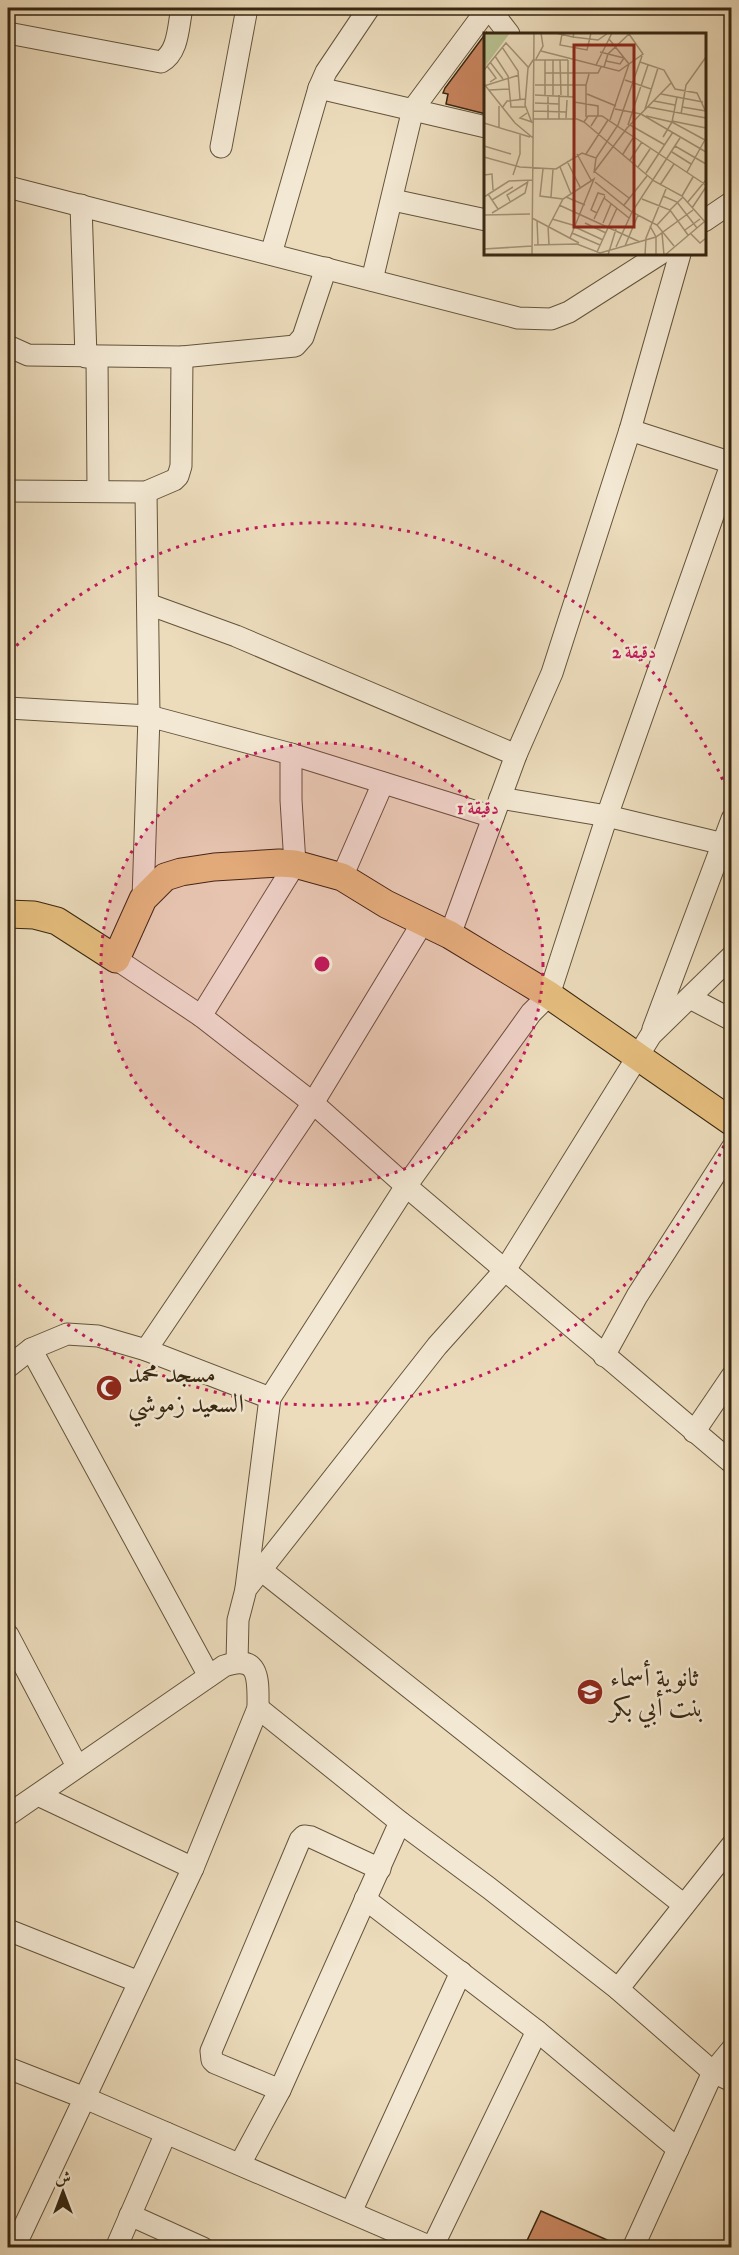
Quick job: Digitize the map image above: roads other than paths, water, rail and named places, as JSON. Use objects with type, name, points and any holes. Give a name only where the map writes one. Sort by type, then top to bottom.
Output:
[{"type":"main road","points":[[8,914],[34,915],[57,921],[116,959],[143,899],[165,877],[181,872],[247,865],[295,864],[342,877],[386,904],[450,936],[549,995],[732,1122]]},
{"type":"street","points":[[8,33],[161,62],[168,58],[174,50],[182,8]]},
{"type":"street","points":[[221,147],[247,8]]},
{"type":"street","points":[[271,254],[319,88],[369,8]]},
{"type":"street","points":[[372,280],[413,109],[489,8],[508,33]]},
{"type":"street","points":[[319,88],[484,127]]},
{"type":"street","points":[[8,187],[518,318],[551,320],[569,312],[658,255]]},
{"type":"street","points":[[393,200],[484,220]]},
{"type":"street","points":[[706,220],[732,202]]},
{"type":"street","points":[[81,205],[92,357],[98,491]]},
{"type":"street","points":[[450,936],[516,755],[552,673],[630,430],[680,255]]},
{"type":"street","points":[[8,346],[28,355],[182,357],[295,346],[303,337],[327,268]]},
{"type":"street","points":[[8,491],[146,492],[178,476],[181,466],[182,357]]},
{"type":"street","points":[[237,1662],[238,1620],[246,1589],[270,1398],[406,1186],[531,1014],[549,995],[607,816],[731,463],[630,430]]},
{"type":"street","points":[[143,899],[149,716],[146,492]]},
{"type":"street","points":[[148,604],[236,636],[516,755]]},
{"type":"street","points":[[8,708],[149,716],[291,754],[382,783],[497,807],[607,816],[728,845]]},
{"type":"street","points":[[201,1016],[295,864],[291,754]]},
{"type":"street","points":[[342,877],[382,783]]},
{"type":"street","points":[[246,1589],[437,1346],[505,1270],[651,1035],[728,845],[732,819]]},
{"type":"street","points":[[146,1350],[313,1103],[423,922]]},
{"type":"street","points":[[651,1035],[732,956]]},
{"type":"street","points":[[116,959],[201,1016],[313,1103],[406,1186],[732,1463]]},
{"type":"street","points":[[690,998],[732,1020]]},
{"type":"street","points":[[604,1356],[637,1296],[732,1148]]},
{"type":"street","points":[[8,1367],[31,1349],[67,1334],[99,1336],[146,1350],[270,1398]]},
{"type":"street","points":[[31,1349],[209,1676]]},
{"type":"street","points":[[694,1432],[732,1376]]},
{"type":"street","points":[[261,1570],[684,1905]]},
{"type":"street","points":[[8,1635],[76,1766]]},
{"type":"street","points":[[8,1815],[224,1666],[237,1662],[246,1663],[255,1672],[258,1680],[258,1708],[194,1868],[85,2098],[12,2245]]},
{"type":"street","points":[[258,1708],[400,1822],[618,1989],[722,2076]]},
{"type":"street","points":[[38,1795],[194,1868]]},
{"type":"street","points":[[240,2164],[280,2090],[400,1822]]},
{"type":"street","points":[[280,2090],[215,2063],[211,2051],[300,1840],[304,1836],[310,1837],[380,1869]]},
{"type":"street","points":[[618,1989],[732,1845]]},
{"type":"street","points":[[365,1899],[537,2031],[678,2149]]},
{"type":"street","points":[[8,1930],[139,1982]]},
{"type":"street","points":[[351,2212],[461,1972]]},
{"type":"street","points":[[8,2068],[85,2098],[432,2247],[537,2031]]},
{"type":"street","points":[[633,2247],[678,2149],[722,2076],[732,2049]]},
{"type":"street","points":[[116,2247],[166,2133]]},
{"type":"street","points":[[130,2215],[203,2247]]},
{"type":"place","name":"مسجد محمد السعيد زموشي","points":[[109,1388]]},
{"type":"place","name":"ثانوية أسماء بنت أبي بكر","points":[[590,1692]]}]
